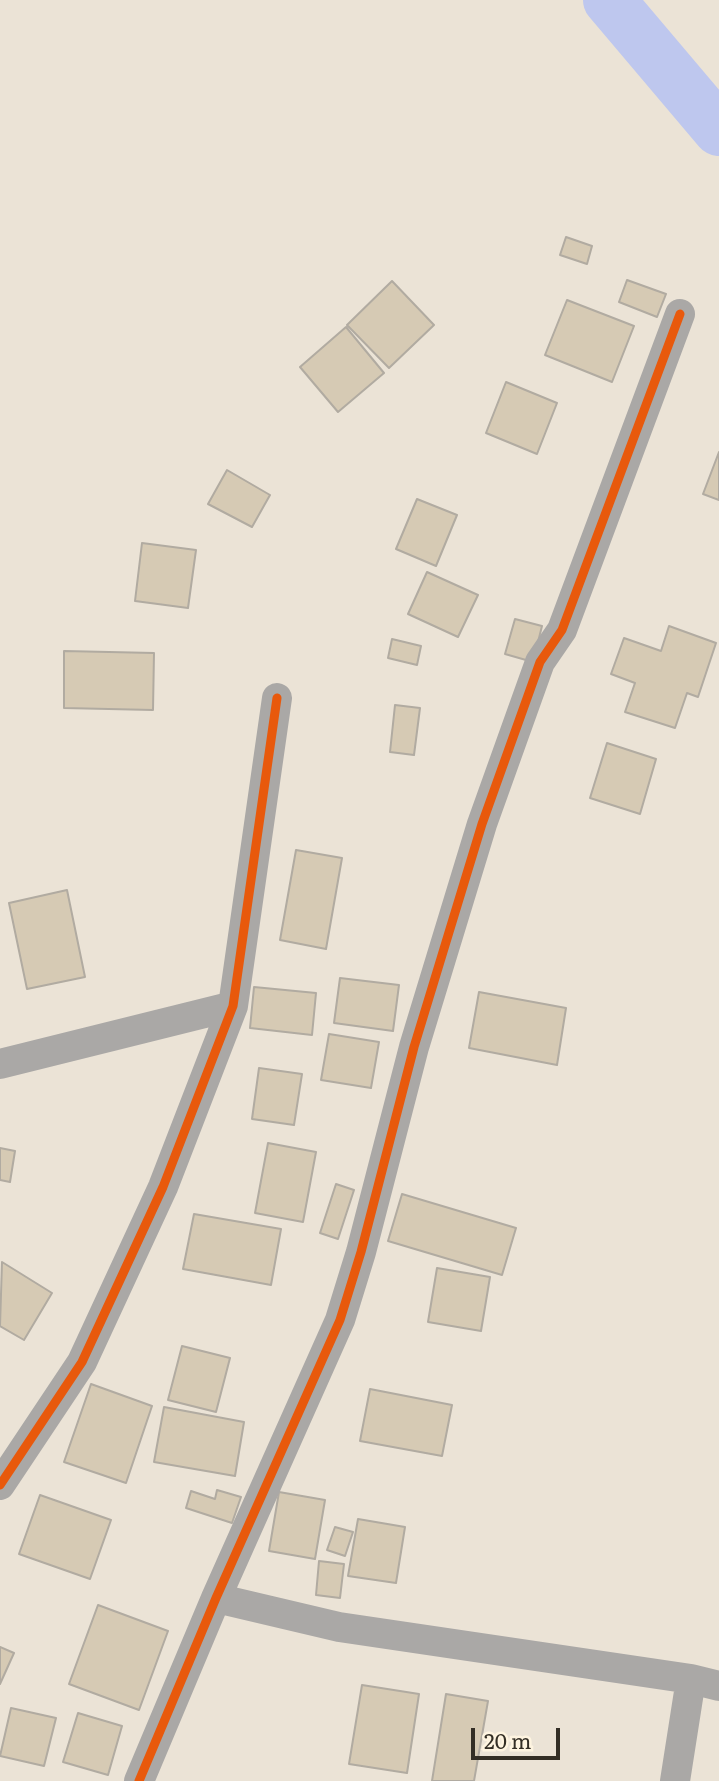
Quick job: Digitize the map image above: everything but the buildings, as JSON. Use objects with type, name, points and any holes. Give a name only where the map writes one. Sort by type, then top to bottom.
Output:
[{"type":"street","points":[[139,1781],[216,1598],[340,1320],[361,1252],[414,1046],[482,824],[540,662],[562,631],[680,314]]},
{"type":"street","points":[[0,1485],[82,1362],[163,1187],[233,1006],[277,698]]},
{"type":"street","points":[[0,1064],[233,1006]]},
{"type":"street","points":[[216,1598],[339,1627],[705,1683],[675,1781]]},
{"type":"waterway","points":[[609,0],[719,130]]},
{"type":"cycle path","points":[[139,1781],[216,1598],[340,1320],[361,1252],[414,1047],[482,824],[540,662],[562,630],[680,314]]},
{"type":"cycle path","points":[[0,1485],[82,1362],[163,1187],[233,1006],[277,698]]}]
